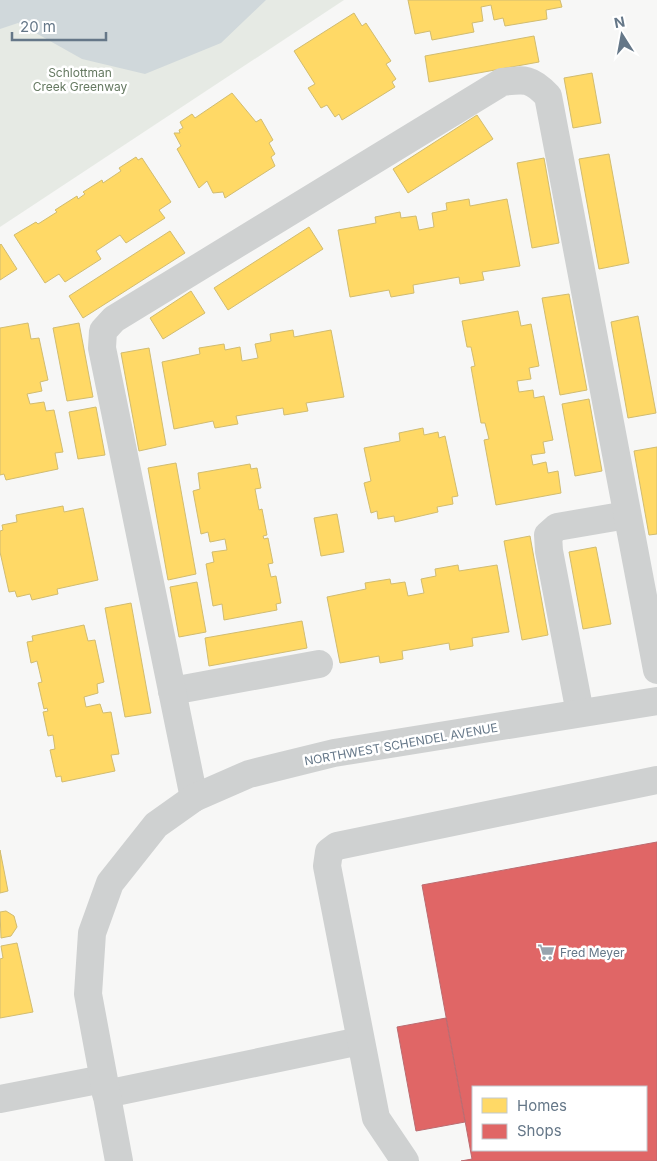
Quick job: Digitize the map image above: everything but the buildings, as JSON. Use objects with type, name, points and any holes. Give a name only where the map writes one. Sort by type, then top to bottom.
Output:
[{"type":"street","points":[[194,798],[102,348],[104,331],[114,319],[502,82],[522,80],[538,86],[548,96],[657,670]]},
{"type":"street","points":[[580,713],[549,551],[548,535],[557,527],[627,515]]},
{"type":"street","points":[[172,691],[319,664]]},
{"type":"street","name":"NORTHWEST SCHENDEL AVENUE","points":[[119,1161],[88,994],[92,933],[110,883],[156,826],[194,798],[250,774],[334,754],[657,700]]},
{"type":"street","points":[[405,1161],[376,1118],[327,866],[329,852],[337,846],[657,780]]},
{"type":"street","points":[[0,1099],[105,1086],[360,1041]]},
{"type":"green space","name":"Schlottman Creek Greenway","points":[[0,0],[344,0],[0,227]]},
{"type":"shaded area","points":[[0,0],[266,0],[221,43],[145,74],[82,59],[18,23],[0,29]]},
{"type":"place","name":"Fred Meyer","points":[[546,952]]}]
